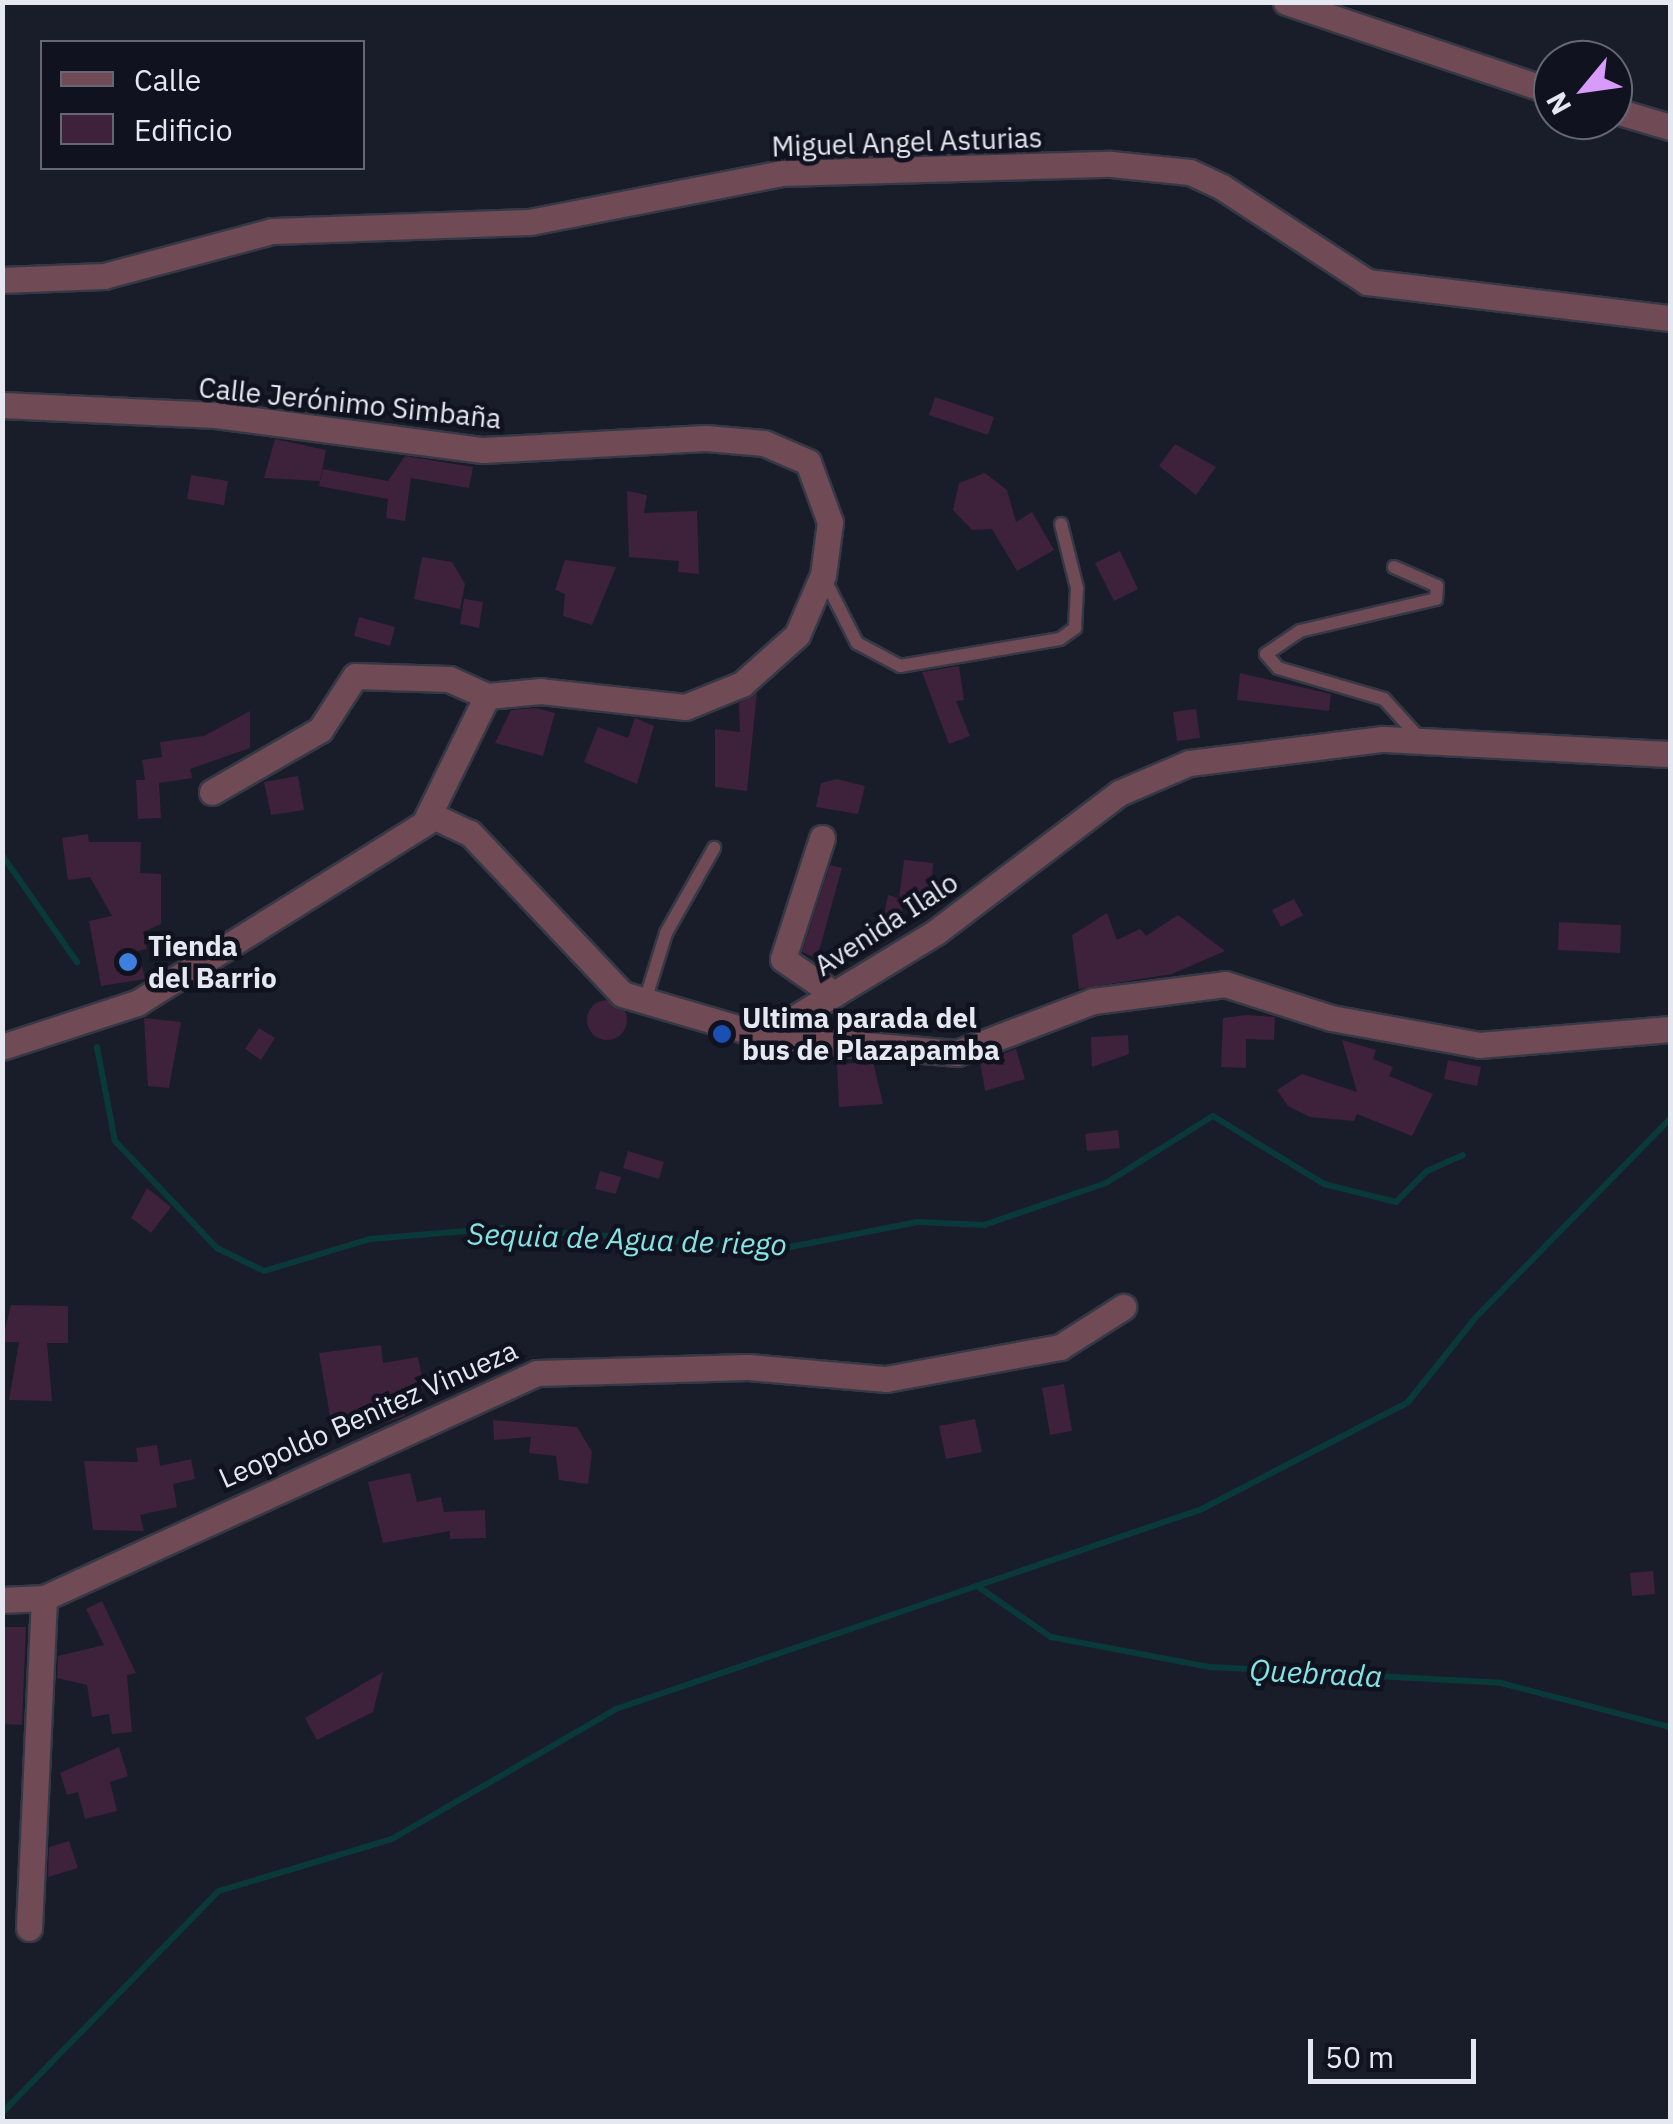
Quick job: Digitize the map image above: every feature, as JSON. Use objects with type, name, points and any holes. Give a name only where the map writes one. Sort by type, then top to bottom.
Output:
[{"type":"street","points":[[1286,2],[1533,85]]},
{"type":"street","points":[[1633,116],[1670,127]]},
{"type":"street","name":"Miguel Angel Asturias","points":[[2,280],[104,276],[272,231],[530,222],[781,173],[1111,164],[1190,172],[1222,187],[1367,282],[1670,318]]},
{"type":"street","name":"Calle Jerónimo Simbaña","points":[[2,405],[216,415],[483,450],[764,442],[808,462],[827,498],[823,576],[797,635],[742,684],[701,704],[487,696],[449,680],[355,676],[320,730],[212,792]]},
{"type":"street","points":[[2,1047],[136,1003],[426,820],[487,696]]},
{"type":"street","name":"Avenida Ilalo","points":[[765,1036],[936,932],[1120,793],[1189,762],[1314,741],[1670,754]]},
{"type":"street","points":[[426,820],[458,823],[608,984],[644,1003],[765,1036],[957,1052],[1093,1001],[1225,984],[1331,1018],[1479,1045],[1670,1029]]},
{"type":"street","points":[[822,838],[783,959],[834,994]]},
{"type":"street","name":"Leopoldo Benitez Vinueza","points":[[2,1600],[44,1598],[537,1373],[748,1367],[886,1379],[1060,1347],[1122,1308]]},
{"type":"street","points":[[29,1928],[44,1598]]},
{"type":"lane","points":[[823,576],[857,643],[900,666],[1060,639],[1074,628],[1076,588],[1062,524]]},
{"type":"lane","points":[[1394,566],[1437,586],[1436,599],[1300,632],[1266,654],[1278,668],[1384,699],[1422,742]]},
{"type":"lane","points":[[644,1003],[666,933],[714,848]]},
{"type":"building","points":[[935,397],[994,417],[988,435],[929,415]]},
{"type":"building","points":[[275,439],[326,450],[320,481],[264,478]]},
{"type":"building","points":[[1175,444],[1216,467],[1196,495],[1159,466]]},
{"type":"building","points":[[405,456],[473,467],[469,488],[411,478],[405,521],[386,518],[388,499],[319,486],[323,469],[388,481]]},
{"type":"building","points":[[985,473],[1007,490],[1016,522],[1032,512],[1054,550],[1017,571],[992,529],[972,530],[953,510],[959,483]]},
{"type":"building","points":[[191,475],[228,481],[224,505],[187,499]]},
{"type":"building","points":[[627,491],[647,495],[644,513],[697,511],[699,574],[678,572],[679,561],[629,557]]},
{"type":"building","points":[[1120,551],[1138,589],[1114,601],[1095,563]]},
{"type":"building","points":[[422,557],[452,562],[465,584],[460,609],[414,599]]},
{"type":"building","points":[[565,560],[616,567],[592,625],[563,616],[565,594],[555,590]]},
{"type":"building","points":[[464,599],[483,602],[479,628],[460,624]]},
{"type":"building","points":[[359,617],[395,627],[390,646],[354,636]]},
{"type":"building","points":[[959,666],[964,700],[956,701],[970,736],[949,744],[922,672]]},
{"type":"building","points":[[1240,673],[1331,694],[1329,711],[1237,700]]},
{"type":"building","points":[[757,692],[747,791],[715,787],[715,729],[740,732],[739,703]]},
{"type":"building","points":[[536,708],[555,713],[543,756],[495,743],[511,710]]},
{"type":"building","points":[[1196,709],[1200,738],[1177,741],[1173,712]]},
{"type":"building","points":[[250,711],[250,748],[190,769],[192,778],[159,783],[161,818],[138,819],[136,780],[145,780],[142,760],[162,757],[160,742],[204,736]]},
{"type":"building","points":[[635,718],[654,726],[637,784],[584,762],[598,727],[628,738]]},
{"type":"building","points":[[298,776],[304,810],[271,815],[264,782]]},
{"type":"building","points":[[837,779],[865,786],[858,814],[816,807],[821,783]]},
{"type":"building","points":[[88,834],[89,842],[141,842],[140,873],[161,874],[161,924],[143,932],[147,949],[138,951],[145,979],[101,986],[89,921],[112,916],[90,877],[68,880],[62,838]]},
{"type":"building","points":[[904,860],[933,863],[931,898],[903,907],[900,925],[883,921],[888,895],[899,898]]},
{"type":"building","points":[[830,865],[842,868],[817,958],[802,952]]},
{"type":"building","points":[[1294,899],[1303,915],[1281,927],[1272,910]]},
{"type":"building","points":[[1107,913],[1117,940],[1140,929],[1146,936],[1178,915],[1225,951],[1172,974],[1079,989],[1072,935]]},
{"type":"building","points":[[1559,922],[1621,925],[1620,953],[1558,950]]},
{"type":"building","points":[[607,1000],[621,1006],[627,1020],[621,1034],[607,1040],[593,1034],[587,1020],[593,1006]]},
{"type":"building","points":[[1275,1017],[1274,1040],[1246,1039],[1246,1068],[1221,1067],[1223,1018]]},
{"type":"building","points":[[144,1018],[181,1022],[169,1088],[148,1086]]},
{"type":"building","points":[[259,1028],[275,1038],[261,1060],[245,1049]]},
{"type":"building","points":[[1128,1035],[1129,1054],[1092,1067],[1091,1037]]},
{"type":"building","points":[[1342,1040],[1376,1050],[1373,1059],[1393,1067],[1389,1076],[1433,1094],[1412,1136],[1357,1114],[1354,1121],[1310,1117],[1288,1106],[1277,1090],[1302,1074],[1357,1092]]},
{"type":"building","points":[[1016,1049],[1025,1079],[985,1091],[980,1062]]},
{"type":"building","points":[[1448,1060],[1481,1067],[1477,1086],[1444,1079]]},
{"type":"building","points":[[873,1062],[883,1104],[839,1107],[837,1064]]},
{"type":"building","points":[[1118,1130],[1120,1148],[1087,1151],[1085,1134]]},
{"type":"building","points":[[628,1151],[664,1162],[659,1179],[623,1168]]},
{"type":"building","points":[[600,1171],[621,1177],[616,1194],[595,1189]]},
{"type":"building","points":[[147,1188],[171,1207],[151,1233],[131,1218]]},
{"type":"building","points":[[11,1305],[68,1306],[68,1343],[47,1343],[52,1401],[9,1400],[19,1342],[2,1342]]},
{"type":"building","points":[[381,1345],[383,1363],[418,1357],[424,1388],[401,1392],[405,1416],[334,1440],[319,1353]]},
{"type":"building","points":[[1064,1384],[1072,1431],[1050,1435],[1042,1388]]},
{"type":"building","points":[[975,1419],[982,1452],[946,1459],[939,1426]]},
{"type":"building","points":[[493,1420],[577,1427],[592,1452],[588,1484],[559,1480],[556,1456],[529,1453],[531,1437],[494,1440]]},
{"type":"building","points":[[157,1445],[160,1466],[191,1459],[195,1479],[173,1484],[177,1507],[140,1515],[144,1531],[93,1530],[84,1461],[138,1462],[136,1448]]},
{"type":"building","points":[[410,1473],[417,1502],[441,1497],[444,1512],[485,1510],[486,1538],[450,1539],[450,1531],[383,1543],[368,1482]]},
{"type":"building","points":[[1653,1571],[1655,1594],[1632,1596],[1630,1573]]},
{"type":"building","points":[[102,1601],[136,1673],[127,1675],[132,1732],[112,1734],[109,1714],[92,1717],[87,1685],[57,1678],[58,1656],[104,1645],[86,1609]]},
{"type":"building","points":[[2,1627],[26,1627],[22,1725],[2,1724]]},
{"type":"building","points":[[383,1672],[373,1712],[317,1740],[305,1718]]},
{"type":"building","points":[[119,1747],[128,1776],[110,1782],[117,1811],[85,1819],[78,1792],[67,1795],[60,1773]]},
{"type":"building","points":[[69,1841],[78,1868],[48,1877],[49,1847]]},
{"type":"waterway","points":[[2,855],[77,962]]},
{"type":"waterway","name":"Sequia de Agua de riego","points":[[97,1047],[115,1141],[217,1248],[264,1271],[370,1239],[502,1228],[780,1249],[917,1222],[984,1225],[1106,1183],[1213,1116],[1324,1184],[1396,1202],[1427,1171],[1463,1155]]},
{"type":"waterway","points":[[2,2113],[219,1891],[392,1839],[616,1709],[1202,1509],[1408,1402],[1476,1317],[1670,1119]]},
{"type":"waterway","name":"Quebrada","points":[[977,1586],[1051,1637],[1210,1667],[1501,1683],[1670,1727]]},
{"type":"place","name":"Tienda del Barrio","points":[[128,962]]},
{"type":"place","name":"Ultima parada del bus de Plazapamba","points":[[722,1034]]}]
